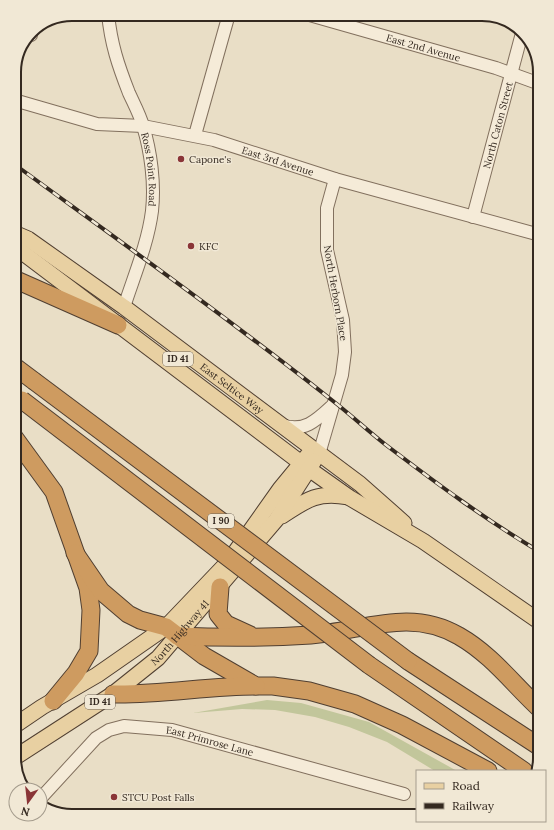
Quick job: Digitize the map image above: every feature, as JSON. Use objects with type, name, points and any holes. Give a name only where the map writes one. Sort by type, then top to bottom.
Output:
[{"type":"highway","points":[[21,282],[118,325]]},
{"type":"highway","name":"I 90","points":[[21,371],[408,661],[533,742]]},
{"type":"highway","name":"I 90","points":[[21,399],[370,665],[523,770]]},
{"type":"highway","points":[[21,446],[54,492],[89,595],[91,610],[89,651],[76,673],[53,701]]},
{"type":"highway","points":[[75,552],[101,591],[128,614],[171,631],[227,638],[312,635],[407,621],[438,627],[458,635],[483,651],[533,702]]},
{"type":"highway","points":[[220,587],[218,614],[226,624],[256,637]]},
{"type":"highway","points":[[171,631],[204,656],[256,686]]},
{"type":"highway","points":[[113,694],[143,695],[201,688],[256,686],[273,686],[309,691],[355,704],[402,725],[486,770]]},
{"type":"main road","name":"East Seltice Way","points":[[21,236],[28,239],[124,307],[360,484],[422,541]]},
{"type":"main road","name":"East Seltice Way","points":[[21,251],[305,466],[350,498],[422,541],[533,617]]},
{"type":"main road","name":"Ross Point Road","points":[[118,325],[124,307]]},
{"type":"main road","name":"ID 41","points":[[118,325],[134,327],[186,365],[240,394]]},
{"type":"main road","points":[[270,440],[284,458],[284,473],[280,489]]},
{"type":"main road","name":"North Herborn Place","points":[[305,466],[316,451]]},
{"type":"main road","name":"North Highway 41","points":[[21,753],[113,694],[158,658],[171,631],[229,561],[280,489],[305,466]]},
{"type":"main road","name":"North Highway 41","points":[[21,722],[171,631],[220,587],[276,520],[305,466]]},
{"type":"main road","points":[[276,520],[303,502],[316,496],[338,495],[350,498]]},
{"type":"street","name":"Ross Point Road","points":[[109,21],[110,40],[117,63],[143,126],[149,157],[152,210],[149,228],[124,307]]},
{"type":"street","points":[[195,135],[227,21]]},
{"type":"street","name":"East 2nd Avenue","points":[[330,21],[533,82]]},
{"type":"street","name":"North Caton Street","points":[[473,217],[520,39]]},
{"type":"street","name":"East 3rd Avenue","points":[[21,102],[98,124],[143,126],[195,135],[263,155],[335,179],[533,233]]},
{"type":"street","name":"North Herborn Place","points":[[316,451],[327,432],[332,406],[342,375],[345,352],[343,320],[327,250],[328,208],[335,179]]},
{"type":"street","points":[[280,424],[288,427],[302,428],[313,423],[332,406]]},
{"type":"street","name":"East Primrose Lane","points":[[48,790],[96,738],[109,730],[124,726],[172,730],[404,794]]},
{"type":"green space","points":[[267,700],[301,703],[369,722],[455,770],[433,770],[387,742],[349,727],[315,717],[275,710],[242,709],[193,713]]},
{"type":"railway","points":[[21,169],[254,340],[333,401],[386,445],[462,501],[533,548]]},
{"type":"place","name":"Capone's","points":[[181,159]]},
{"type":"place","name":"KFC","points":[[191,246]]},
{"type":"place","name":"STCU Post Falls","points":[[114,797]]}]
